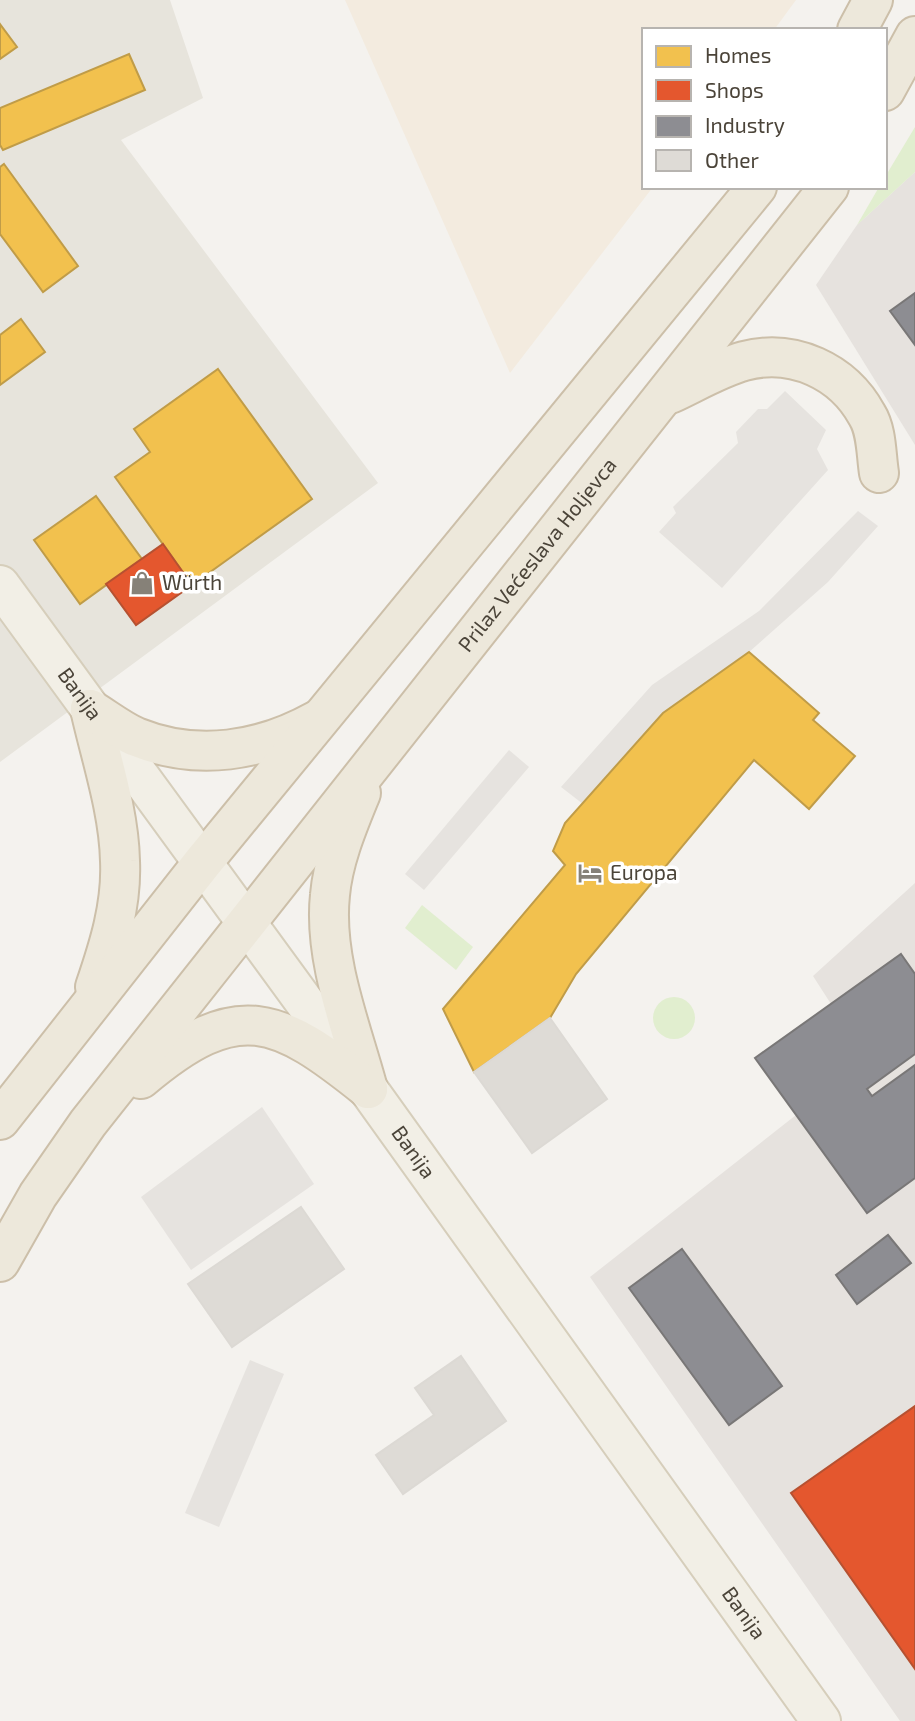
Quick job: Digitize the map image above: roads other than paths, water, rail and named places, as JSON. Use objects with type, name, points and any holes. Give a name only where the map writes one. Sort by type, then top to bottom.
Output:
[{"type":"highway","points":[[858,28],[873,0]]},
{"type":"highway","points":[[887,87],[915,36]]},
{"type":"highway","points":[[0,1120],[203,862],[755,189]]},
{"type":"highway","name":"Prilaz Većeslava Holjevca","points":[[88,1123],[374,758],[827,189]]},
{"type":"highway","points":[[662,397],[742,361],[770,356],[796,359],[818,367],[854,395],[869,417],[878,473]]},
{"type":"highway","points":[[90,709],[135,736],[174,748],[213,751],[248,748],[286,738],[325,716]]},
{"type":"highway","points":[[88,1010],[113,931],[120,862],[116,824],[90,709]]},
{"type":"highway","points":[[368,1089],[332,946],[330,895],[349,824],[374,758]]},
{"type":"highway","points":[[0,1262],[38,1195],[88,1123],[169,1055],[195,1040],[245,1023],[276,1029],[316,1048],[368,1089]]},
{"type":"main road","name":"Banija","points":[[0,585],[368,1089],[821,1721]]},
{"type":"place","name":"Würth","points":[[142,583]]},
{"type":"place","name":"Europa","points":[[590,873]]}]
